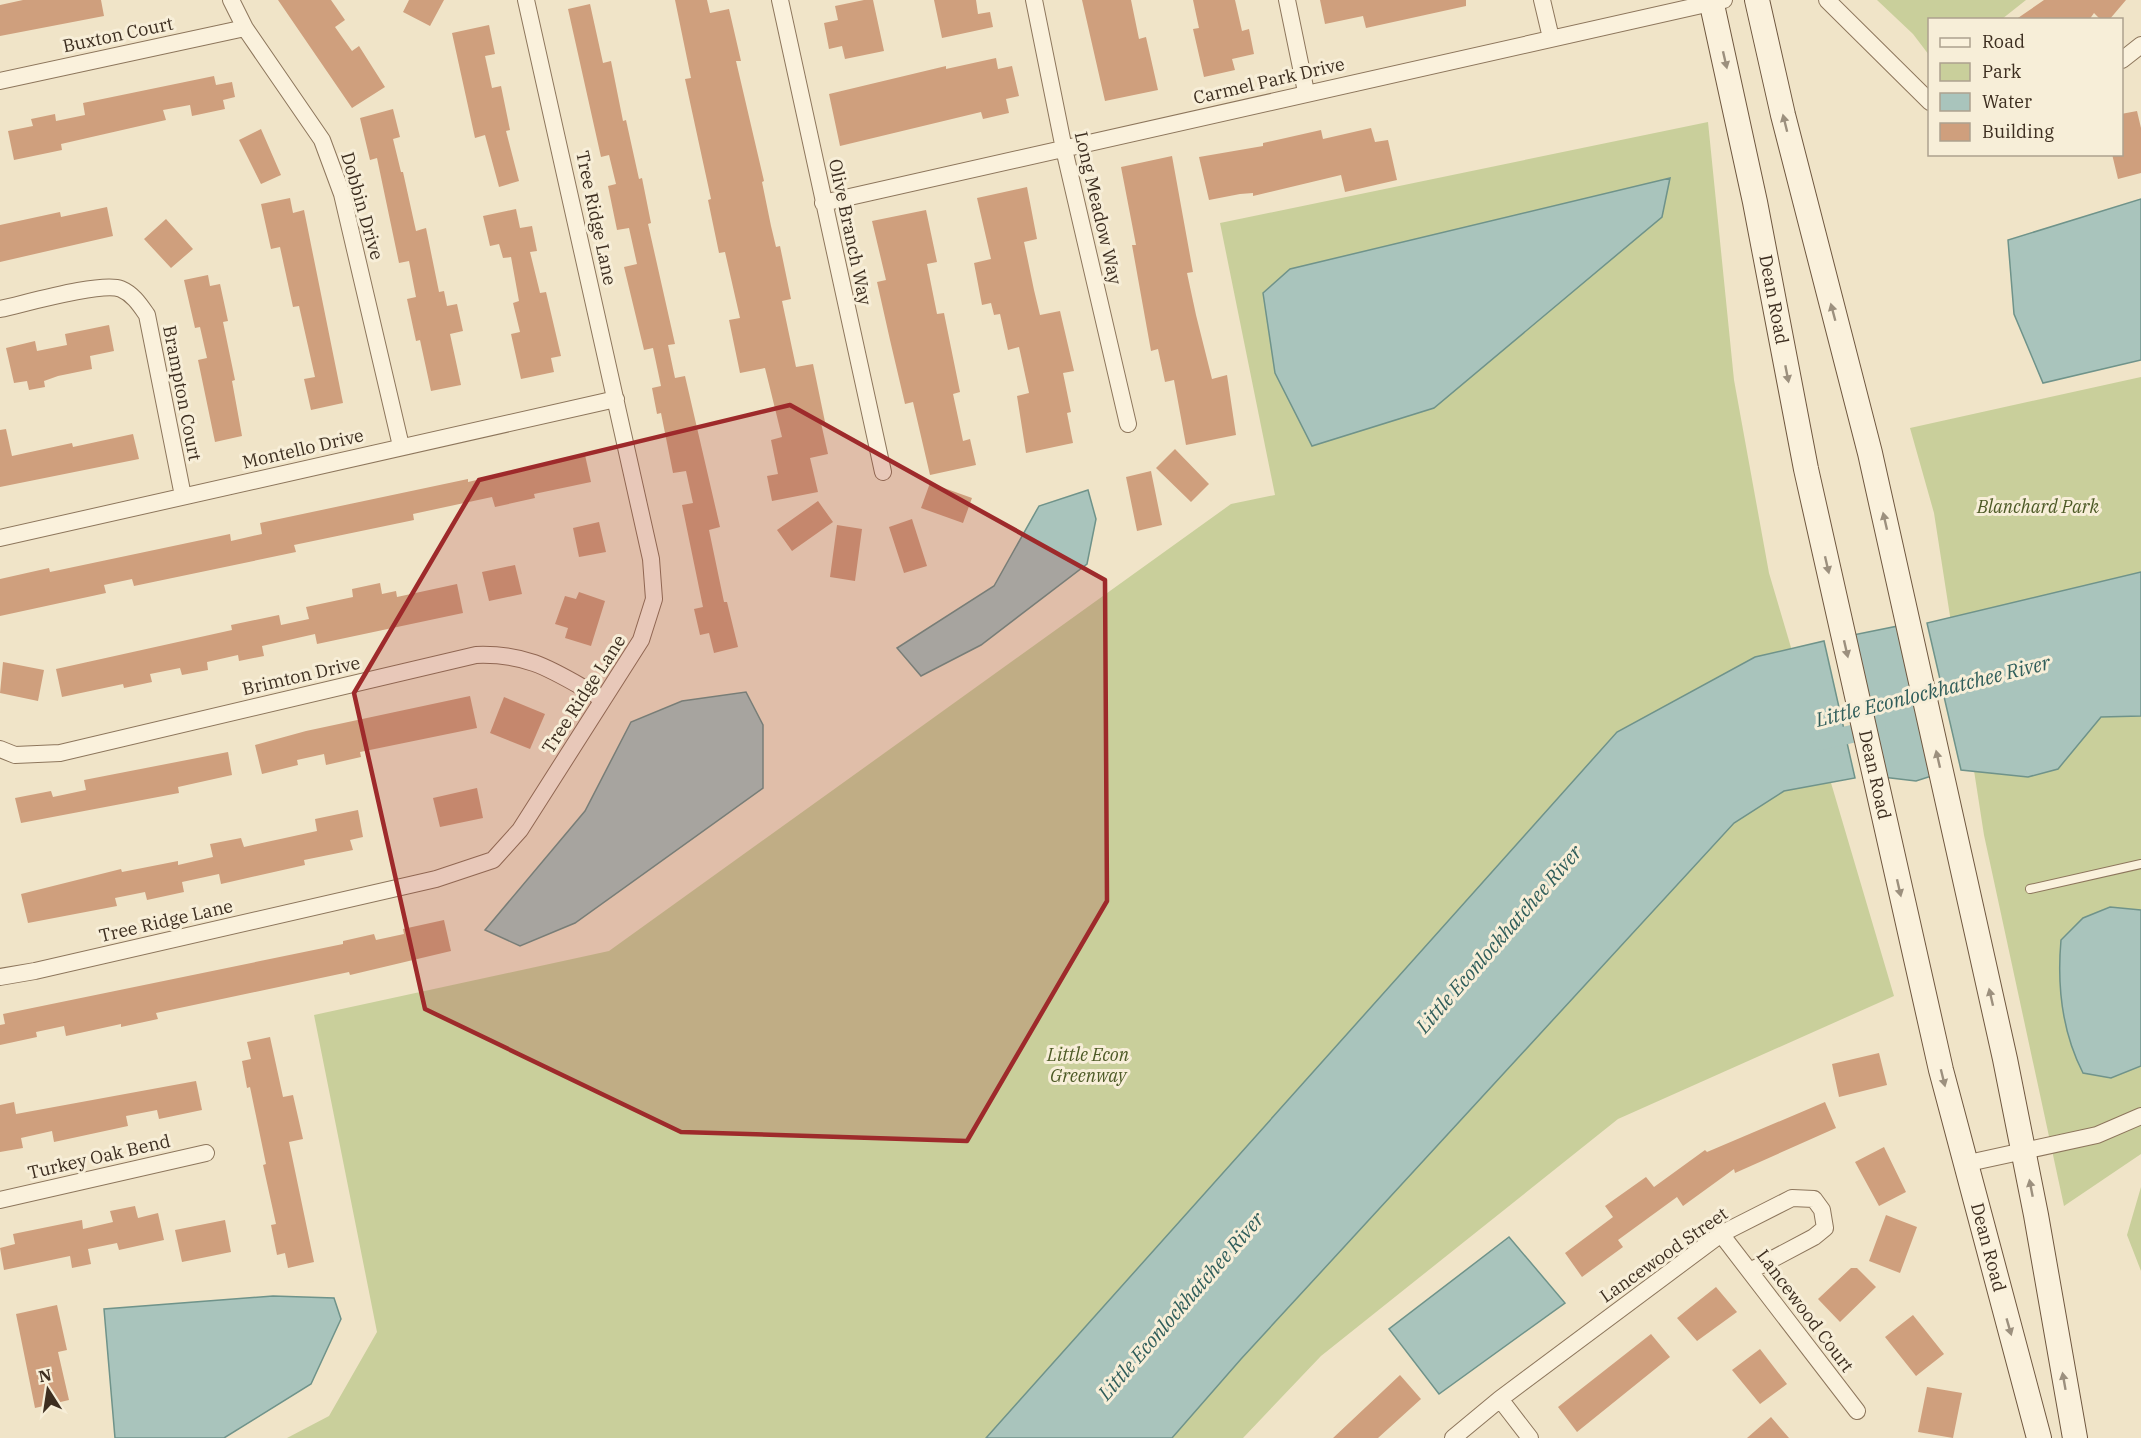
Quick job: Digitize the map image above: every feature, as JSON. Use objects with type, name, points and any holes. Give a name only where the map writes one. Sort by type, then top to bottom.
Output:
[{"type":"main road","points":[[1757,0],[1783,115],[1856,396],[1951,816],[2024,1151],[2075,1438]]},
{"type":"main road","name":"Dean Road","points":[[1716,1],[1806,469],[1833,592],[1964,1164],[2039,1438]]},
{"type":"street","name":"Dobbin Drive","points":[[231,0],[245,28],[322,140],[342,194],[401,446]]},
{"type":"street","name":"Tree Ridge Lane","points":[[0,977],[46,969],[436,879],[493,860],[520,830],[641,640],[654,599],[651,559],[526,0]]},
{"type":"street","name":"Olive Branch Way","points":[[780,0],[883,472]]},
{"type":"street","name":"Long Meadow Way","points":[[1034,0],[1064,149],[1128,424]]},
{"type":"street","points":[[1287,0],[1306,92]]},
{"type":"street","points":[[1542,0],[1551,38]]},
{"type":"street","points":[[1827,0],[1928,101]]},
{"type":"street","name":"Carmel Park Drive","points":[[823,203],[1716,1]]},
{"type":"street","name":"Buxton Court","points":[[0,81],[245,28]]},
{"type":"street","points":[[2123,58],[2141,45]]},
{"type":"street","name":"Brampton Court","points":[[0,309],[98,287],[120,288],[137,300],[147,315],[183,496]]},
{"type":"street","name":"Montello Drive","points":[[0,537],[616,399]]},
{"type":"street","name":"Brimton Drive","points":[[0,748],[15,755],[60,753],[476,656],[504,654],[537,662],[603,699]]},
{"type":"street","points":[[1964,1164],[2097,1135],[2141,1116]]},
{"type":"street","name":"Turkey Oak Bend","points":[[0,1200],[206,1153]]},
{"type":"street","name":"Lancewood Street","points":[[1453,1438],[1500,1399],[1721,1234],[1792,1198],[1814,1199],[1822,1210],[1825,1228],[1814,1237],[1750,1271]]},
{"type":"street","name":"Lancewood Court","points":[[1721,1234],[1857,1411]]},
{"type":"street","points":[[1500,1399],[1530,1438]]},
{"type":"lane","points":[[2030,889],[2141,864]]},
{"type":"highlighted area","points":[[790,405],[1105,580],[1107,901],[967,1141],[681,1132],[425,1009],[354,693],[479,480]]},
{"type":"green space","points":[[1877,0],[2026,0],[2003,18],[1928,18],[1928,54],[1913,34]]},
{"type":"green space","name":"Little Econ Greenway","points":[[1708,122],[1734,380],[1769,573],[1894,996],[1618,1119],[1321,1356],[1243,1438],[287,1438],[329,1416],[377,1332],[314,1015],[609,951],[1231,504],[1275,495],[1220,223]]},
{"type":"green space","name":"Blanchard Park","points":[[2141,377],[2141,1154],[2064,1206],[1984,835],[1934,513],[1910,428]]},
{"type":"green space","points":[[2141,1187],[2141,1271],[2127,1235]]},
{"type":"water","points":[[1670,178],[1662,217],[1434,408],[1312,446],[1275,373],[1263,293],[1290,269]]},
{"type":"water","points":[[2141,199],[2141,360],[2043,383],[2014,314],[2008,240]]},
{"type":"water","points":[[1088,490],[1096,519],[1087,564],[981,645],[921,676],[897,648],[994,586],[1039,506]]},
{"type":"water","points":[[2141,572],[2141,716],[2101,717],[2058,769],[2028,777],[1961,770],[1927,623]]},
{"type":"water","points":[[1908,624],[1941,773],[1916,781],[1874,776],[1843,637]]},
{"type":"water","points":[[1824,641],[1855,778],[1784,791],[1734,823],[1241,1359],[1172,1438],[986,1438],[1617,732],[1755,657]]},
{"type":"water","points":[[746,692],[763,725],[763,788],[575,923],[520,946],[485,930],[585,811],[631,722],[682,701]]},
{"type":"water","points":[[2110,907],[2141,910],[2141,1066],[2111,1078],[2083,1073],[2066,1025],[2060,974],[2061,940],[2083,918]]},
{"type":"water","points":[[1509,1237],[1565,1303],[1439,1394],[1389,1329]]},
{"type":"water","points":[[273,1296],[334,1298],[341,1319],[311,1384],[224,1438],[115,1438],[104,1309]]},
{"type":"building","points":[[23,0],[101,0],[104,16],[0,36],[0,5]]},
{"type":"building","points":[[278,0],[331,0],[345,20],[335,27],[352,51],[359,46],[385,87],[352,108]]},
{"type":"building","points":[[409,0],[444,0],[430,26],[403,12]]},
{"type":"building","points":[[675,0],[707,0],[710,13],[729,9],[741,61],[736,61],[764,181],[762,182],[771,226],[776,247],[780,246],[791,299],[782,301],[796,367],[813,364],[825,422],[821,423],[828,454],[810,458],[818,492],[772,501],[767,476],[778,474],[771,440],[782,437],[765,368],[740,373],[729,320],[740,318],[725,252],[719,253],[708,200],[711,199],[685,79],[691,78]]},
{"type":"building","points":[[873,0],[884,51],[845,59],[842,46],[829,49],[824,23],[838,20],[835,6]]},
{"type":"building","points":[[934,0],[976,0],[978,14],[990,12],[993,27],[942,38]]},
{"type":"building","points":[[1082,0],[1131,0],[1139,39],[1146,37],[1158,90],[1105,101]]},
{"type":"building","points":[[1193,0],[1235,0],[1242,31],[1249,29],[1254,54],[1232,59],[1235,70],[1204,77],[1193,29],[1199,28]]},
{"type":"building","points":[[1320,0],[1466,0],[1466,6],[1366,28],[1363,16],[1325,24]]},
{"type":"building","points":[[2044,0],[2126,0],[2111,18],[2099,18],[2094,13],[2090,18],[2018,18]]},
{"type":"building","points":[[590,4],[603,63],[611,61],[623,121],[626,120],[639,179],[642,178],[651,223],[648,224],[675,344],[668,345],[675,378],[685,376],[720,527],[709,530],[724,602],[727,602],[738,647],[714,653],[709,633],[700,635],[694,609],[703,607],[682,505],[693,503],[686,471],[673,473],[661,413],[657,414],[652,388],[661,386],[653,348],[644,350],[624,267],[637,264],[629,228],[617,230],[608,186],[616,184],[609,155],[601,157],[568,9]]},
{"type":"building","points":[[489,25],[495,54],[485,56],[492,88],[501,86],[510,130],[506,131],[519,181],[499,187],[485,135],[475,138],[452,33]]},
{"type":"building","points":[[996,58],[998,69],[1012,66],[1019,96],[1006,99],[1009,113],[983,119],[981,112],[840,146],[829,94],[946,66],[946,69]]},
{"type":"building","points":[[214,76],[216,85],[232,82],[235,97],[223,100],[225,109],[192,116],[190,105],[163,110],[166,120],[61,144],[62,150],[14,160],[8,131],[33,126],[31,119],[55,114],[56,121],[85,115],[83,103]]},
{"type":"building","points":[[393,109],[400,137],[393,139],[416,231],[426,228],[439,292],[444,291],[447,306],[457,304],[463,331],[450,334],[461,385],[431,391],[420,340],[416,341],[407,299],[416,297],[409,261],[399,263],[377,158],[370,160],[360,118]]},
{"type":"building","points":[[2137,111],[2141,128],[2141,173],[2118,179],[2112,156],[2123,156],[2123,114]]},
{"type":"building","points":[[1371,128],[1375,142],[1388,140],[1397,180],[1345,192],[1341,175],[1253,196],[1253,193],[1240,194],[1209,200],[1199,157],[1263,146],[1263,143],[1321,130],[1323,139]]},
{"type":"building","points":[[261,129],[281,175],[261,184],[239,140]]},
{"type":"building","points":[[1172,156],[1193,272],[1187,273],[1196,315],[1212,379],[1227,375],[1236,435],[1186,445],[1174,380],[1165,382],[1158,349],[1151,351],[1132,245],[1136,245],[1121,167]]},
{"type":"building","points":[[1027,187],[1037,239],[1024,242],[1040,315],[1060,311],[1074,371],[1063,373],[1071,412],[1067,413],[1073,443],[1026,453],[1017,396],[1029,393],[1019,347],[1008,350],[1000,314],[994,315],[991,303],[982,305],[974,263],[991,259],[977,198]]},
{"type":"building","points":[[290,198],[293,213],[304,210],[343,403],[311,410],[304,379],[315,377],[299,306],[293,307],[280,247],[271,249],[261,204]]},
{"type":"building","points":[[107,207],[113,236],[0,262],[0,225],[60,212],[61,217]]},
{"type":"building","points":[[516,209],[520,228],[532,226],[537,251],[530,252],[540,293],[546,292],[561,356],[551,358],[554,372],[521,379],[511,334],[520,332],[513,303],[519,301],[511,257],[503,258],[499,244],[490,246],[483,216]]},
{"type":"building","points":[[926,210],[937,262],[927,264],[937,314],[944,313],[960,392],[953,394],[963,441],[970,439],[976,465],[930,475],[913,402],[905,404],[890,340],[877,282],[886,280],[872,221]]},
{"type":"building","points":[[166,219],[193,249],[171,268],[144,239]]},
{"type":"building","points":[[208,275],[210,286],[220,284],[228,321],[223,322],[235,380],[232,381],[242,436],[215,442],[198,360],[207,358],[200,327],[195,328],[184,280]]},
{"type":"building","points":[[109,325],[114,351],[90,356],[92,369],[58,376],[44,381],[45,387],[29,390],[27,381],[14,383],[6,348],[35,341],[37,351],[67,345],[65,334]]},
{"type":"building","points":[[6,429],[12,456],[72,443],[73,447],[133,434],[139,459],[0,487],[0,430]]},
{"type":"building","points":[[1175,449],[1209,484],[1191,502],[1156,468]]},
{"type":"building","points":[[585,455],[591,482],[534,494],[535,498],[495,507],[492,497],[413,514],[414,520],[294,545],[296,552],[134,586],[132,579],[104,585],[106,593],[0,616],[0,579],[49,568],[50,572],[230,534],[231,541],[262,534],[260,523],[468,479],[468,482]]},
{"type":"building","points":[[1151,471],[1162,525],[1137,531],[1126,477]]},
{"type":"building","points":[[930,483],[972,498],[963,523],[921,508]]},
{"type":"building","points":[[818,501],[833,522],[792,551],[777,530]]},
{"type":"building","points":[[912,519],[927,566],[904,573],[889,527]]},
{"type":"building","points":[[599,522],[606,552],[579,557],[573,528]]},
{"type":"building","points":[[837,525],[862,529],[855,581],[830,577]]},
{"type":"building","points":[[515,565],[522,594],[489,601],[482,572]]},
{"type":"building","points":[[380,583],[382,594],[396,591],[397,597],[457,584],[463,613],[317,644],[315,634],[262,646],[264,656],[239,661],[238,655],[207,662],[208,670],[182,675],[180,668],[150,674],[152,682],[124,688],[123,684],[62,697],[56,669],[232,630],[231,625],[279,615],[281,625],[309,619],[306,607],[353,597],[352,589]]},
{"type":"building","points":[[579,592],[605,601],[591,646],[565,638],[568,628],[555,624],[565,596],[576,599]]},
{"type":"building","points":[[3,662],[44,670],[38,701],[0,693]]},
{"type":"building","points":[[470,696],[477,728],[360,752],[361,757],[326,765],[324,754],[297,760],[298,765],[262,774],[255,745],[306,731]]},
{"type":"building","points":[[504,697],[545,714],[530,749],[490,733]]},
{"type":"building","points":[[228,752],[232,775],[178,787],[179,793],[21,823],[15,798],[51,791],[53,797],[86,790],[84,780]]},
{"type":"building","points":[[477,788],[483,818],[440,827],[433,798]]},
{"type":"building","points":[[358,810],[363,837],[350,840],[353,850],[304,860],[305,865],[221,884],[219,874],[182,882],[184,892],[147,900],[145,892],[115,898],[117,906],[28,923],[21,894],[121,869],[122,872],[178,861],[178,865],[213,857],[210,844],[241,838],[244,847],[317,831],[315,819]]},
{"type":"building","points":[[444,920],[451,951],[350,975],[349,972],[156,1013],[158,1019],[121,1027],[121,1024],[66,1036],[64,1026],[36,1032],[37,1037],[0,1045],[0,1025],[5,1024],[3,1014],[343,944],[343,941],[374,934],[376,940],[404,934],[403,929]]},
{"type":"building","points":[[270,1037],[283,1097],[293,1095],[303,1139],[289,1142],[314,1262],[288,1268],[285,1253],[277,1255],[271,1225],[276,1224],[263,1165],[266,1164],[250,1087],[247,1088],[242,1061],[251,1059],[247,1042]]},
{"type":"building","points":[[1879,1053],[1887,1085],[1839,1097],[1832,1064]]},
{"type":"building","points":[[196,1081],[202,1110],[159,1119],[157,1110],[126,1116],[128,1126],[54,1142],[52,1131],[21,1138],[23,1148],[0,1152],[0,1105],[14,1102],[16,1114]]},
{"type":"building","points":[[1825,1102],[1836,1128],[1735,1173],[1734,1169],[1683,1206],[1677,1197],[1618,1240],[1623,1247],[1582,1277],[1565,1253],[1613,1217],[1605,1206],[1646,1177],[1654,1187],[1705,1150],[1707,1152]]},
{"type":"building","points":[[1884,1147],[1906,1192],[1879,1206],[1855,1162]]},
{"type":"building","points":[[135,1206],[138,1218],[158,1213],[164,1240],[119,1250],[117,1243],[88,1249],[91,1264],[72,1268],[70,1256],[4,1270],[0,1248],[15,1244],[13,1234],[82,1220],[83,1229],[113,1222],[110,1211]]},
{"type":"building","points":[[1886,1215],[1917,1227],[1900,1273],[1869,1261]]},
{"type":"building","points":[[225,1220],[231,1252],[182,1262],[175,1230]]},
{"type":"building","points":[[1851,1268],[1857,1268],[1876,1287],[1840,1322],[1818,1299]]},
{"type":"building","points":[[1716,1287],[1737,1312],[1697,1341],[1677,1318]]},
{"type":"building","points":[[57,1305],[67,1350],[58,1352],[69,1400],[35,1408],[16,1314]]},
{"type":"building","points":[[1913,1315],[1944,1354],[1916,1376],[1885,1337]]},
{"type":"building","points":[[1651,1334],[1670,1357],[1577,1432],[1558,1407]]},
{"type":"building","points":[[1760,1349],[1787,1384],[1760,1404],[1732,1370]]},
{"type":"building","points":[[1400,1375],[1421,1399],[1378,1438],[1333,1438]]},
{"type":"building","points":[[1927,1387],[1962,1393],[1953,1438],[1918,1432]]},
{"type":"building","points":[[1771,1417],[1789,1438],[1747,1438]]},
{"type":"waterway","name":"Little Econlockhatchee River","points":[[1822,741],[1877,728]]}]
